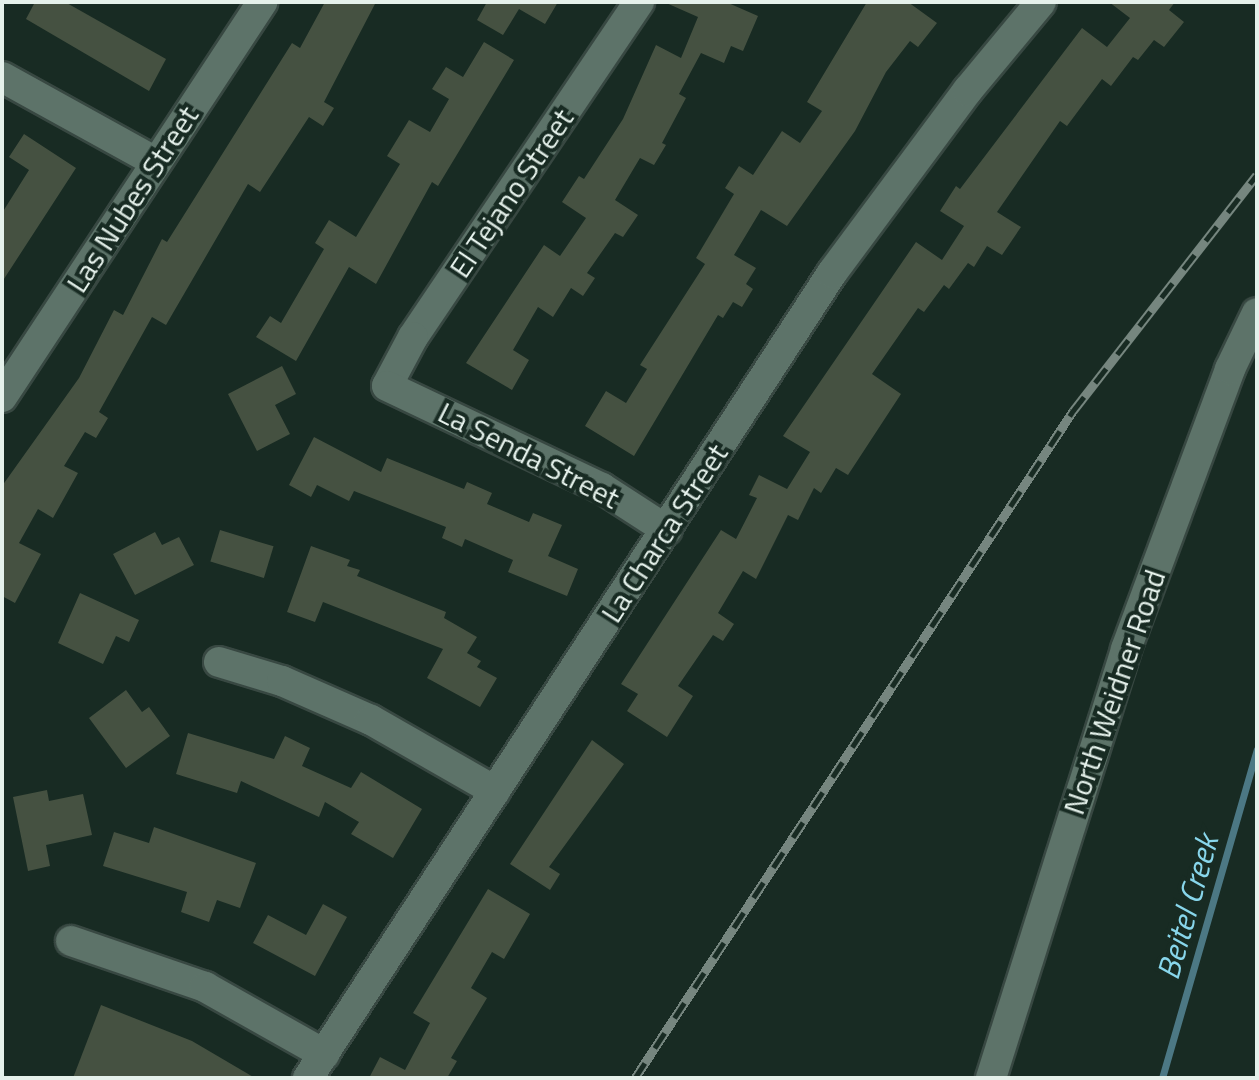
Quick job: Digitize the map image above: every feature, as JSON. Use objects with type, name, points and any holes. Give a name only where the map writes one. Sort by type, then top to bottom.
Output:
[{"type":"street","name":"Las Nubes Street","points":[[2,397],[262,2]]},
{"type":"street","name":"El Tejano Street","points":[[387,386],[413,337],[639,2]]},
{"type":"street","name":"La Charca Street","points":[[316,1066],[832,273],[968,90],[1041,2]]},
{"type":"street","points":[[2,77],[156,162]]},
{"type":"street","name":"North Weidner Road","points":[[991,1078],[1126,649],[1230,369],[1257,313]]},
{"type":"street","name":"La Senda Street","points":[[387,386],[602,488],[667,530]]},
{"type":"street","points":[[219,662],[282,681],[371,720],[495,791]]},
{"type":"street","points":[[71,941],[205,987],[316,1066]]},
{"type":"building","points":[[35,2],[65,2],[166,59],[149,91],[26,19]]},
{"type":"building","points":[[325,2],[376,2],[324,102],[334,108],[323,126],[309,117],[260,192],[248,184],[166,325],[152,317],[99,412],[108,418],[96,438],[85,432],[64,466],[78,473],[53,518],[38,509],[19,543],[41,554],[15,603],[2,596],[2,486],[79,378],[114,310],[123,315],[162,239],[167,242],[292,43],[300,48]]},
{"type":"building","points":[[487,2],[558,2],[545,24],[519,9],[503,35],[477,20]]},
{"type":"building","points":[[664,2],[726,2],[758,16],[743,51],[731,46],[724,63],[701,53],[679,94],[686,98],[662,143],[666,145],[654,165],[640,158],[615,200],[638,215],[623,237],[615,233],[587,273],[595,278],[583,296],[571,288],[553,317],[538,307],[513,350],[529,360],[512,390],[466,363],[544,245],[560,256],[586,218],[562,202],[579,176],[584,179],[623,119],[656,45],[681,58],[698,17]]},
{"type":"building","points":[[867,2],[908,2],[937,23],[918,47],[910,41],[886,72],[855,131],[787,226],[761,210],[734,255],[756,268],[746,284],[753,289],[742,307],[733,302],[723,318],[718,315],[634,456],[585,426],[606,391],[626,403],[647,369],[640,365],[705,264],[696,258],[734,194],[725,188],[739,166],[753,175],[782,131],[800,143],[822,111],[807,102]]},
{"type":"building","points":[[1109,2],[1175,2],[1169,10],[1184,22],[1164,47],[1154,40],[1138,60],[1133,57],[1111,86],[1102,79],[1067,126],[1060,121],[997,212],[1021,227],[1002,255],[987,246],[974,267],[968,263],[949,289],[944,285],[924,312],[918,308],[872,374],[901,394],[848,475],[836,468],[821,493],[814,488],[798,520],[788,515],[756,579],[743,571],[718,613],[734,624],[723,641],[713,635],[678,686],[693,696],[667,737],[627,711],[638,694],[621,684],[721,530],[736,539],[757,498],[749,495],[759,475],[787,489],[810,452],[783,436],[916,242],[942,260],[964,226],[940,211],[956,186],[960,189],[1082,28],[1107,47],[1130,18]]},
{"type":"building","points":[[484,42],[514,60],[438,186],[432,182],[376,284],[349,267],[296,361],[256,337],[270,316],[281,323],[324,249],[315,243],[329,220],[356,237],[400,164],[387,156],[409,120],[430,132],[449,99],[432,89],[446,67],[463,77]]},
{"type":"building","points":[[24,134],[76,168],[2,282],[2,213],[29,170],[9,157]]},
{"type":"building","points":[[282,366],[296,394],[275,405],[290,434],[257,451],[228,394]]},
{"type":"building","points":[[314,437],[381,472],[387,458],[464,489],[467,482],[492,493],[487,504],[529,522],[533,513],[562,525],[548,556],[578,569],[567,596],[508,572],[513,560],[465,539],[462,547],[442,538],[446,527],[354,491],[349,501],[317,485],[311,497],[289,485]]},
{"type":"building","points":[[220,530],[274,546],[264,578],[210,562]]},
{"type":"building","points":[[155,532],[162,545],[179,537],[194,565],[135,595],[113,554]]},
{"type":"building","points":[[311,546],[350,560],[347,566],[360,570],[357,576],[446,612],[444,618],[477,637],[467,653],[481,661],[477,667],[497,678],[480,707],[427,678],[443,649],[323,602],[315,622],[287,612]]},
{"type":"building","points":[[80,593],[139,620],[129,642],[116,636],[103,664],[58,643]]},
{"type":"building","points":[[126,690],[142,712],[149,707],[170,736],[126,768],[89,718]]},
{"type":"building","points":[[188,733],[274,759],[285,736],[310,748],[302,766],[351,788],[361,772],[422,809],[393,858],[351,834],[359,822],[325,802],[319,817],[241,781],[237,793],[176,774]]},
{"type":"building","points":[[592,740],[624,764],[549,867],[560,874],[550,890],[510,864]]},
{"type":"building","points":[[47,790],[49,801],[83,794],[92,835],[46,845],[50,866],[28,871],[13,797]]},
{"type":"building","points":[[154,827],[256,863],[240,908],[217,900],[209,922],[181,912],[187,892],[103,866],[114,832],[149,843]]},
{"type":"building","points":[[488,889],[530,914],[504,959],[492,952],[471,988],[487,998],[451,1058],[457,1061],[447,1078],[369,1078],[380,1057],[405,1070],[430,1023],[413,1013]]},
{"type":"building","points":[[323,904],[347,917],[315,976],[253,943],[268,915],[306,935]]},
{"type":"building","points":[[101,1005],[192,1041],[255,1078],[73,1078]]},
{"type":"waterway","name":"Beitel Creek","points":[[1162,1078],[1257,749]]},
{"type":"railway","points":[[635,1078],[1073,411],[1257,175]]}]
